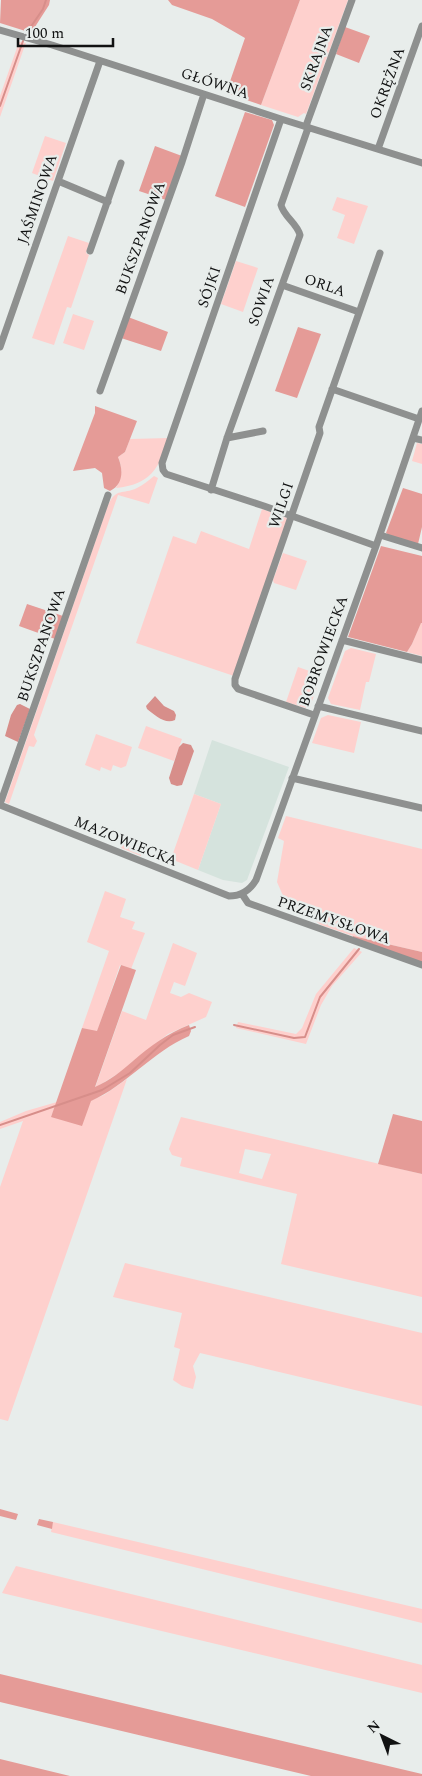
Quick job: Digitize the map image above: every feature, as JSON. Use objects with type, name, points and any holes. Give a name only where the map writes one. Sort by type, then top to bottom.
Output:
[{"type":"street","name":"SKRAJNA","points":[[308,126],[307,123],[352,0]]},
{"type":"street","name":"OKRĘŻNA","points":[[378,149],[422,26]]},
{"type":"street","name":"GŁÓWNA","points":[[0,30],[422,162]]},
{"type":"street","name":"JAŚMINOWA","points":[[0,347],[100,61]]},
{"type":"street","name":"BUKSZPANOWA","points":[[100,391],[182,162],[204,94]]},
{"type":"street","name":"SÓJKI","points":[[210,490],[166,474],[162,463],[281,119]]},
{"type":"street","name":"SOWIA","points":[[210,490],[300,235],[298,229],[282,210],[281,205],[308,126]]},
{"type":"street","points":[[90,252],[121,164]]},
{"type":"street","points":[[58,181],[108,202]]},
{"type":"street","name":"WILGI","points":[[314,715],[238,689],[235,685],[235,679],[320,433],[319,427],[380,253]]},
{"type":"street","name":"ORLA","points":[[282,285],[359,312]]},
{"type":"street","points":[[332,389],[419,419]]},
{"type":"street","name":"BOBROWIECKA","points":[[242,894],[254,883],[380,535],[422,411]]},
{"type":"street","points":[[227,438],[263,431]]},
{"type":"street","points":[[413,438],[422,440]]},
{"type":"street","points":[[210,490],[292,516],[376,546]]},
{"type":"street","name":"BUKSZPANOWA","points":[[0,804],[108,495]]},
{"type":"street","points":[[380,535],[422,548]]},
{"type":"street","points":[[342,640],[422,660]]},
{"type":"street","points":[[318,706],[422,731]]},
{"type":"street","points":[[292,778],[422,808]]},
{"type":"street","name":"MAZOWIECKA","points":[[0,804],[229,896],[242,894]]},
{"type":"street","name":"PRZEMYSŁOWA","points":[[242,894],[248,903],[422,965]]},
{"type":"shaded area","points":[[1,0],[50,0],[49,5],[33,30],[35,34],[0,23]]},
{"type":"shaded area","points":[[168,0],[300,0],[261,105],[226,93],[245,38],[212,19],[172,5]]},
{"type":"shaded area","points":[[300,0],[348,0],[306,114],[304,113],[298,117],[261,105]]},
{"type":"shaded area","points":[[345,27],[370,36],[359,63],[336,54]]},
{"type":"shaded area","points":[[19,42],[26,43],[0,117],[0,96]]},
{"type":"shaded area","points":[[245,112],[272,120],[274,125],[245,207],[215,196]]},
{"type":"shaded area","points":[[45,136],[66,143],[53,181],[32,173]]},
{"type":"shaded area","points":[[155,146],[182,156],[166,200],[139,191]]},
{"type":"shaded area","points":[[337,197],[368,206],[354,244],[337,238],[345,215],[332,210]]},
{"type":"shaded area","points":[[68,236],[89,243],[86,253],[89,255],[71,308],[67,307],[54,345],[32,338]]},
{"type":"shaded area","points":[[236,261],[258,268],[243,312],[221,304]]},
{"type":"shaded area","points":[[73,314],[94,321],[84,350],[63,343]]},
{"type":"shaded area","points":[[128,317],[168,332],[161,351],[121,338]]},
{"type":"shaded area","points":[[298,327],[321,334],[297,398],[275,391]]},
{"type":"shaded area","points":[[95,406],[137,421],[125,452],[118,457],[121,466],[120,480],[115,488],[110,491],[104,488],[102,473],[95,468],[73,471],[95,413]]},
{"type":"shaded area","points":[[169,438],[161,459],[152,474],[138,483],[116,488],[121,473],[118,457],[125,452],[130,439]]},
{"type":"shaded area","points":[[417,443],[422,444],[422,464],[412,461]]},
{"type":"shaded area","points":[[154,476],[158,478],[149,504],[118,495],[34,735],[37,741],[34,747],[29,746],[9,804],[5,802],[108,505],[111,499],[120,492],[137,488]]},
{"type":"shaded area","points":[[403,488],[422,494],[422,527],[418,544],[394,538],[386,533]]},
{"type":"shaded area","points":[[262,509],[289,519],[234,676],[136,643],[173,536],[196,544],[201,531],[249,549]]},
{"type":"shaded area","points":[[381,546],[422,556],[422,623],[407,652],[348,637]]},
{"type":"shaded area","points":[[283,553],[307,561],[296,590],[274,583],[273,580]]},
{"type":"shaded area","points":[[27,604],[63,616],[55,639],[19,626]]},
{"type":"shaded area","points":[[422,623],[422,656],[407,652]]},
{"type":"shaded area","points":[[351,648],[376,654],[369,682],[366,682],[360,710],[331,704],[328,698],[345,651]]},
{"type":"shaded area","points":[[298,667],[321,675],[310,707],[306,708],[286,702]]},
{"type":"shaded area","points":[[155,696],[164,706],[174,711],[176,715],[175,720],[164,720],[147,709],[146,706]]},
{"type":"shaded area","points":[[20,704],[30,709],[18,742],[5,736],[11,715],[17,705]]},
{"type":"shaded area","points":[[328,715],[361,722],[354,753],[312,743],[321,718]]},
{"type":"shaded area","points":[[146,726],[182,739],[174,761],[138,748]]},
{"type":"shaded area","points":[[96,734],[132,747],[126,766],[121,768],[113,765],[111,771],[101,767],[100,771],[85,765]]},
{"type":"shaded area","points":[[212,740],[289,767],[247,880],[242,883],[223,880],[198,870],[221,804],[194,794]]},
{"type":"shaded area","points":[[183,743],[191,745],[194,751],[182,785],[177,786],[171,784],[169,778],[179,747]]},
{"type":"shaded area","points":[[194,794],[221,804],[198,870],[171,859]]},
{"type":"shaded area","points":[[286,816],[422,849],[422,952],[353,936],[321,925],[284,898],[277,882],[284,841],[278,838]]},
{"type":"shaded area","points":[[123,844],[142,851],[141,856],[121,848]]},
{"type":"shaded area","points":[[105,891],[126,899],[120,917],[135,922],[132,929],[145,933],[131,969],[120,965],[97,1032],[82,1028],[109,951],[87,942]]},
{"type":"shaded area","points":[[353,936],[422,952],[422,963],[352,939]]},
{"type":"shaded area","points":[[173,943],[197,953],[185,986],[174,982],[170,993],[181,997],[189,993],[212,1002],[206,1017],[168,1034],[122,1071],[95,1088],[122,1011],[146,1020]]},
{"type":"shaded area","points":[[354,948],[362,952],[332,986],[321,1005],[306,1044],[236,1028],[238,1022],[296,1034],[302,1028],[316,994]]},
{"type":"shaded area","points":[[121,965],[136,970],[95,1087],[115,1076],[160,1040],[189,1025],[191,1031],[189,1036],[163,1051],[116,1086],[91,1101],[82,1126],[51,1117],[82,1028],[97,1031]]},
{"type":"shaded area","points":[[127,1079],[8,1421],[0,1419],[0,1187],[23,1121],[0,1129],[0,1122],[26,1111],[57,1102],[51,1117],[104,1095]]},
{"type":"shaded area","points":[[393,1114],[422,1121],[422,1174],[378,1164]]},
{"type":"shaded area","points":[[181,1117],[422,1174],[422,1297],[281,1264],[297,1194],[180,1166],[182,1158],[172,1155],[169,1149]],"holes":[[[245,1149],[271,1154],[262,1179],[239,1173]]]},
{"type":"shaded area","points":[[125,1263],[422,1333],[422,1406],[200,1353],[193,1366],[196,1377],[193,1389],[182,1386],[173,1380],[180,1349],[174,1347],[182,1313],[113,1297]]},
{"type":"shaded area","points":[[0,1509],[18,1514],[16,1520],[0,1516]]},
{"type":"shaded area","points":[[39,1519],[53,1522],[52,1529],[37,1525]]},
{"type":"shaded area","points":[[53,1522],[422,1609],[422,1623],[51,1532]]},
{"type":"shaded area","points":[[16,1566],[422,1665],[422,1693],[2,1593]]},
{"type":"shaded area","points":[[0,1674],[422,1774],[422,1776],[311,1776],[0,1702]]},
{"type":"shaded area","points":[[0,1759],[70,1776],[0,1776]]},
{"type":"waterway","points":[[30,28],[43,9],[46,0]]},
{"type":"waterway","points":[[0,106],[23,41]]},
{"type":"waterway","points":[[234,1025],[294,1038],[305,1037],[320,997],[359,949]]},
{"type":"waterway","points":[[0,1125],[102,1090],[130,1073],[173,1035],[195,1027]]}]
